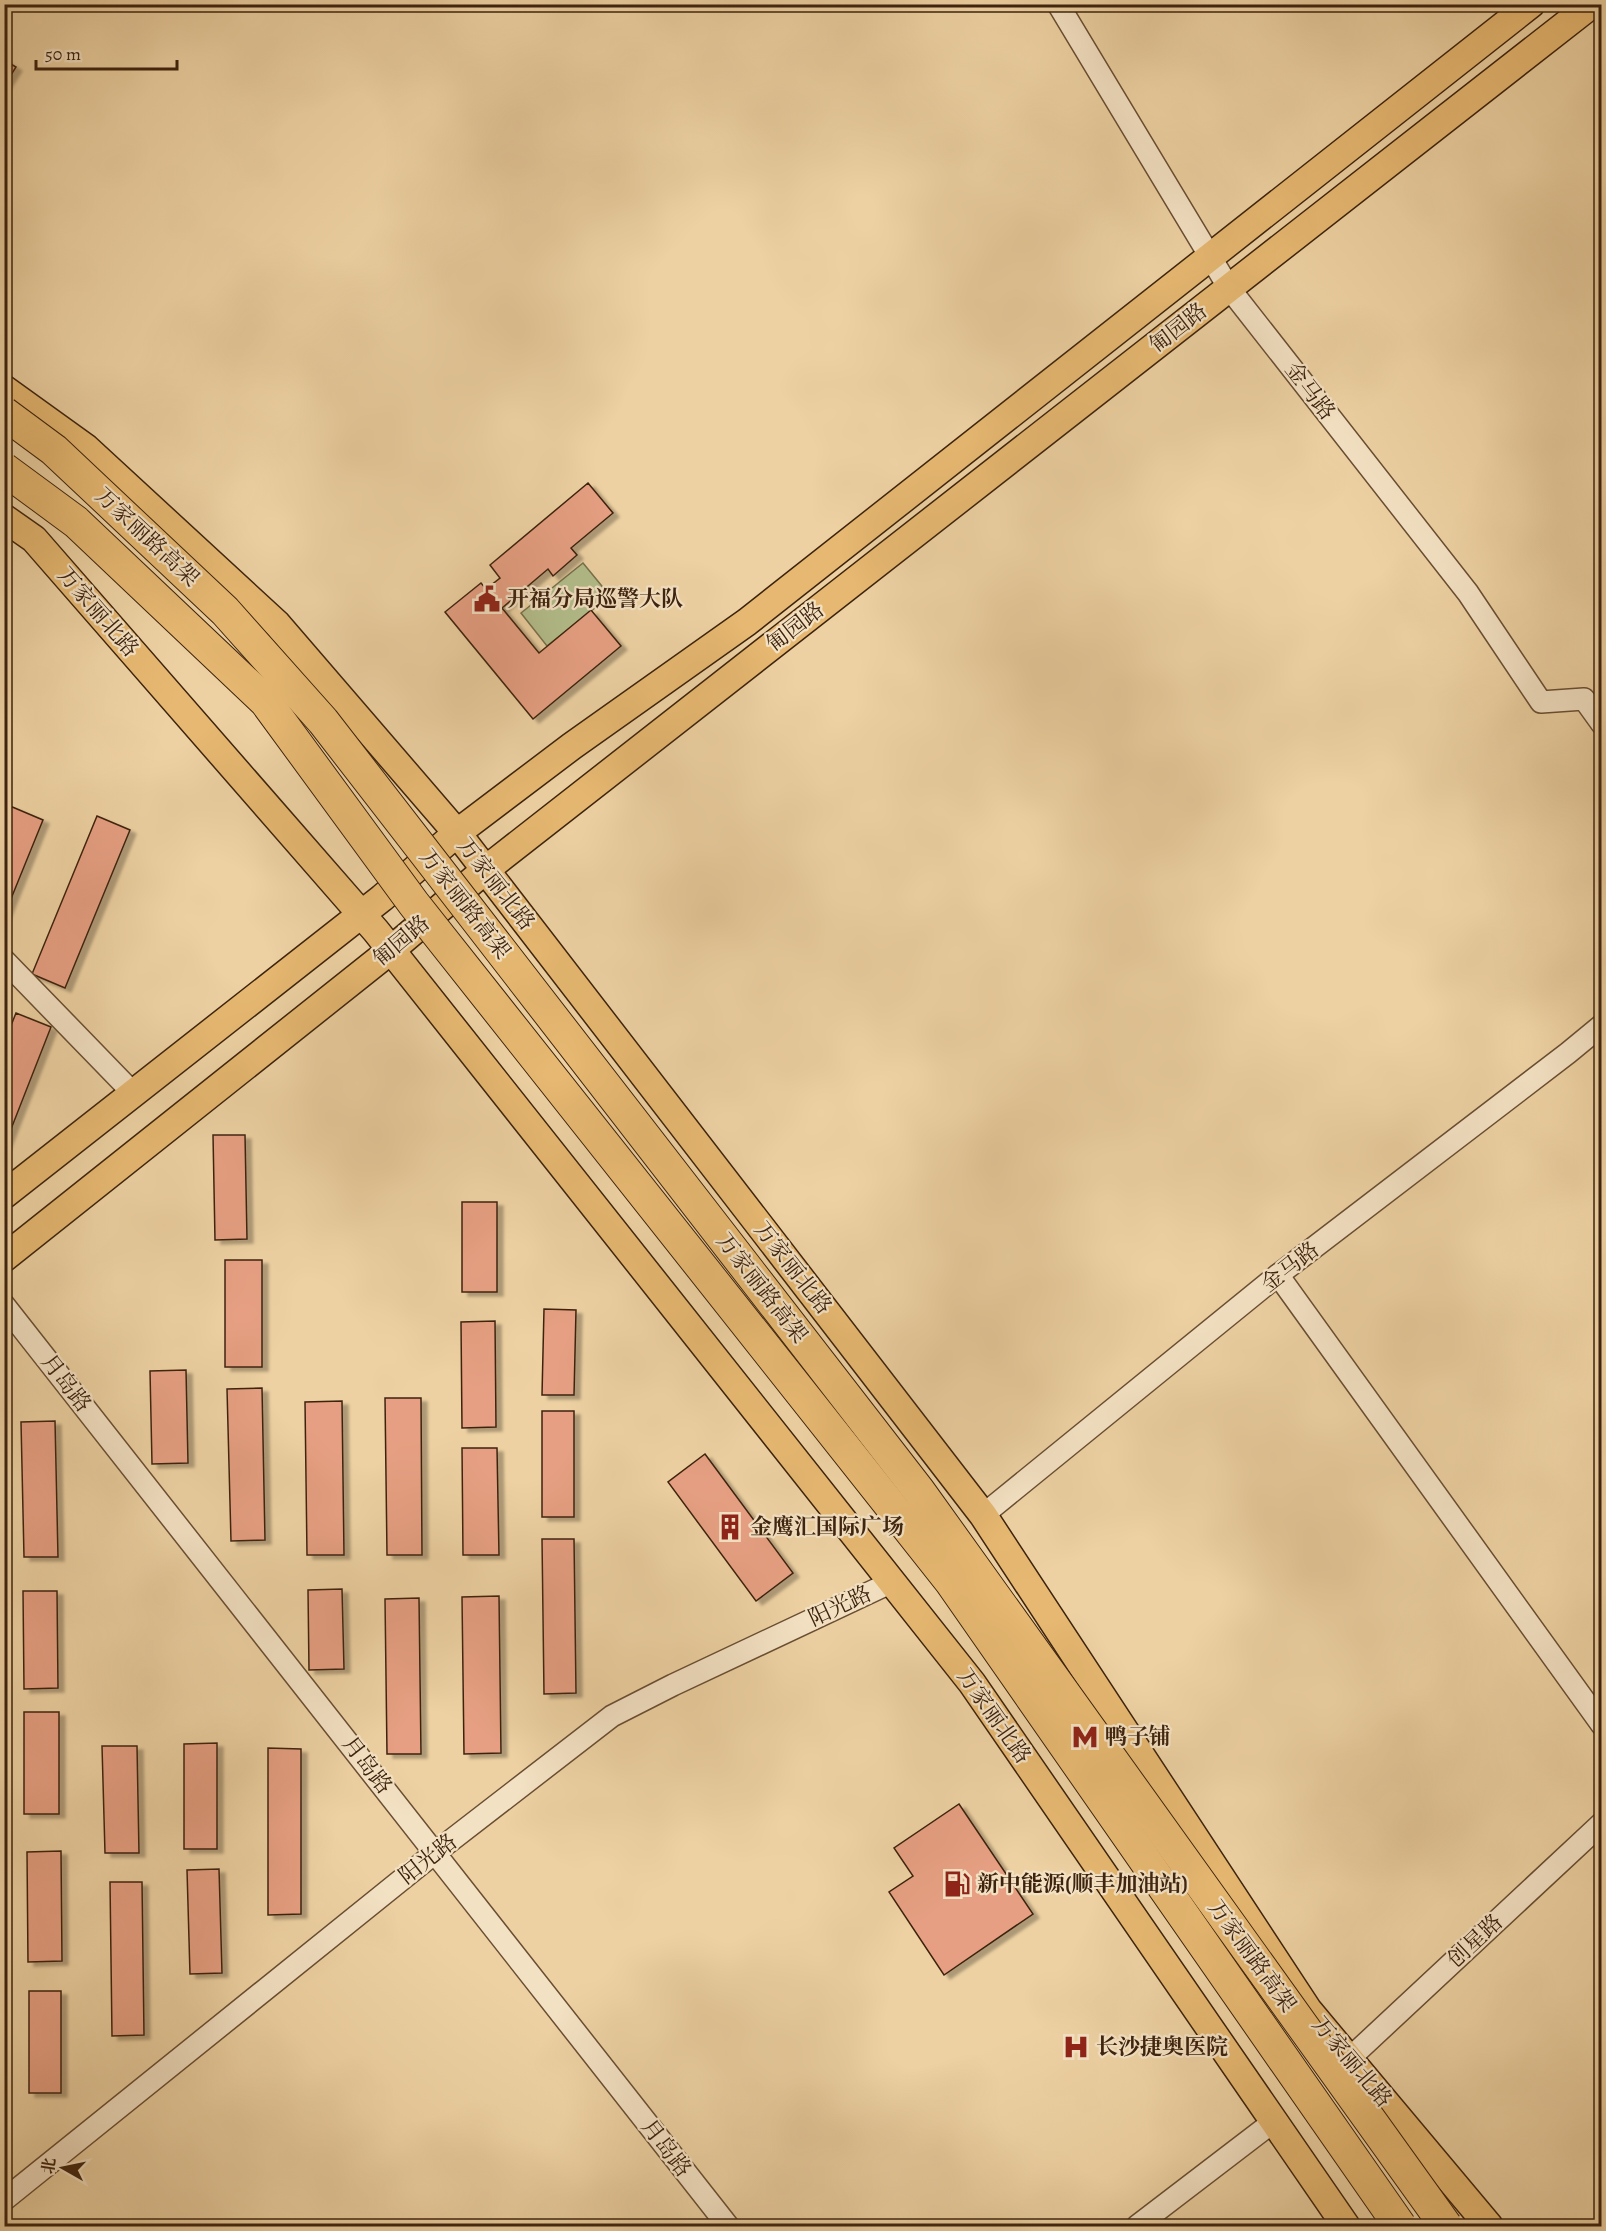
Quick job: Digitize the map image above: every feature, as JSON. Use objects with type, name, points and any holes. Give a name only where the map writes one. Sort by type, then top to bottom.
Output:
[{"type":"highway","name":"万家丽路高架","points":[[4,413],[54,450],[225,611],[323,721],[919,1491],[1446,2226]]},
{"type":"highway","name":"万家丽路高架","points":[[4,469],[76,522],[266,702],[414,904],[951,1582],[1400,2226]]},
{"type":"main road","name":"匍园路","points":[[4,1258],[391,950],[484,871],[1592,4]]},
{"type":"main road","name":"匍园路","points":[[4,1195],[382,898],[457,833],[573,746],[747,622],[1522,7]]},
{"type":"main road","name":"万家丽北路","points":[[4,389],[86,448],[277,624],[457,833],[484,871],[983,1515],[1308,2010],[1490,2226]]},
{"type":"main road","name":"万家丽北路","points":[[4,518],[34,539],[361,913],[972,1683],[1346,2226]]},
{"type":"street","name":"金马路","points":[[1058,4],[1229,288],[1468,593],[1541,702],[1584,699],[1602,724]]},
{"type":"street","points":[[4,960],[133,1093]]},
{"type":"street","name":"金马路","points":[[983,1515],[1278,1275],[1602,1025]]},
{"type":"street","points":[[1278,1275],[1602,1725]]},
{"type":"street","name":"月岛路","points":[[4,1305],[728,2226]]},
{"type":"street","name":"阳光路","points":[[4,2200],[436,1852],[612,1716],[892,1582]]},
{"type":"street","name":"创星路","points":[[1349,2059],[1602,1823]]},
{"type":"street","points":[[1137,2226],[1274,2122]]},
{"type":"green space","points":[[583,563],[610,596],[547,646],[521,613]]},
{"type":"building","points":[[4,60],[16,67],[4,86]]},
{"type":"building","name":"开福分局巡警大队","points":[[588,483],[613,513],[571,548],[577,555],[553,576],[548,569],[502,608],[539,653],[591,610],[621,646],[533,719],[445,612],[481,583],[486,589],[500,578],[490,565]]},
{"type":"building","points":[[10,806],[43,820],[4,916],[4,819]]},
{"type":"building","points":[[97,816],[130,830],[65,988],[32,974]]},
{"type":"building","points":[[16,1013],[51,1027],[4,1147],[4,1043]]},
{"type":"building","points":[[213,1135],[245,1135],[247,1239],[215,1240]]},
{"type":"building","points":[[462,1202],[497,1202],[497,1292],[462,1292]]},
{"type":"building","points":[[225,1260],[262,1260],[262,1367],[225,1367]]},
{"type":"building","points":[[544,1309],[576,1310],[574,1395],[542,1395]]},
{"type":"building","points":[[495,1321],[496,1427],[462,1428],[461,1322]]},
{"type":"building","points":[[186,1370],[188,1463],[152,1464],[150,1371]]},
{"type":"building","points":[[262,1388],[265,1540],[231,1541],[227,1389]]},
{"type":"building","points":[[385,1398],[421,1398],[422,1555],[387,1555]]},
{"type":"building","points":[[342,1401],[344,1555],[307,1555],[305,1402]]},
{"type":"building","points":[[542,1411],[574,1411],[574,1517],[542,1517]]},
{"type":"building","points":[[55,1421],[58,1557],[24,1557],[21,1422]]},
{"type":"building","points":[[462,1448],[497,1448],[499,1555],[463,1555]]},
{"type":"building","name":"金鹰汇国际广场","points":[[705,1454],[793,1573],[756,1601],[668,1482]]},
{"type":"building","points":[[542,1539],[574,1539],[576,1693],[544,1694]]},
{"type":"building","points":[[342,1589],[344,1669],[309,1670],[308,1590]]},
{"type":"building","points":[[23,1591],[57,1591],[58,1688],[24,1689]]},
{"type":"building","points":[[499,1596],[501,1753],[464,1754],[462,1597]]},
{"type":"building","points":[[419,1598],[421,1754],[387,1754],[385,1599]]},
{"type":"building","points":[[24,1712],[59,1712],[59,1814],[24,1814]]},
{"type":"building","points":[[217,1743],[217,1849],[184,1849],[184,1744]]},
{"type":"building","points":[[102,1746],[137,1746],[139,1853],[105,1853]]},
{"type":"building","points":[[268,1748],[301,1749],[301,1914],[268,1915]]},
{"type":"building","name":"新中能源(顺丰加油站)","points":[[959,1804],[1033,1914],[944,1975],[889,1892],[913,1876],[894,1848]]},
{"type":"building","points":[[61,1851],[62,1961],[28,1962],[27,1852]]},
{"type":"building","points":[[219,1869],[222,1973],[190,1974],[187,1870]]},
{"type":"building","points":[[110,1882],[142,1882],[144,2035],[112,2036]]},
{"type":"building","points":[[29,1991],[61,1991],[61,2093],[29,2093]]},
{"type":"place","name":"开福分局巡警大队","points":[[487,599]]},
{"type":"place","name":"金鹰汇国际广场","points":[[730,1527]]},
{"type":"place","name":"鸭子铺","points":[[1085,1737]]},
{"type":"place","name":"新中能源(顺丰加油站)","points":[[957,1884]]},
{"type":"place","name":"长沙捷奥医院","points":[[1076,2047]]}]
